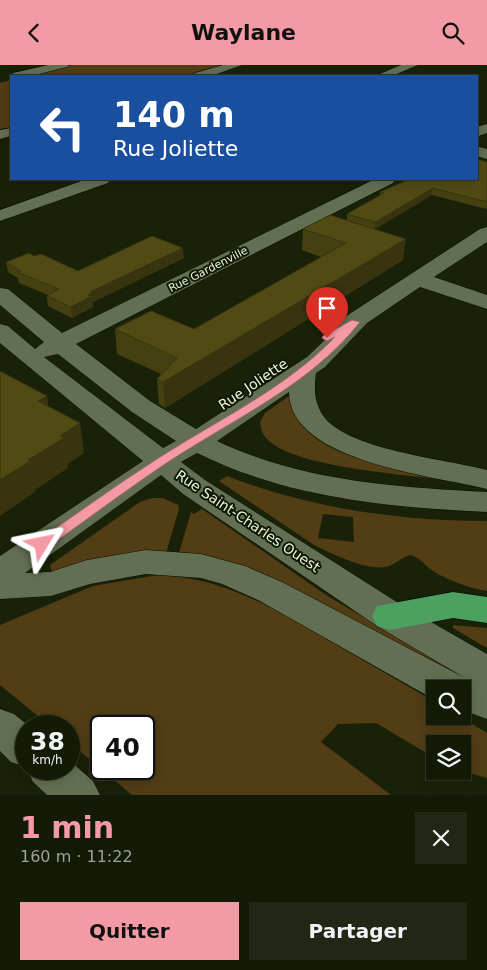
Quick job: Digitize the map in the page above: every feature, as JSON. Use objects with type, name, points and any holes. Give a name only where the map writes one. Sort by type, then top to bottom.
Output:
[{"type":"highway","points":[[390,616],[453,605],[487,610]]},
{"type":"street","points":[[23,75],[63,65]]},
{"type":"street","points":[[202,75],[236,65]]},
{"type":"street","points":[[384,75],[412,65]]},
{"type":"street","points":[[0,217],[99,180]]},
{"type":"street","name":"Rue Gardenville","points":[[29,357],[62,344],[384,180]]},
{"type":"street","name":"Rue Joliette","points":[[192,437],[205,416],[298,354],[356,322],[487,233]]},
{"type":"street","points":[[418,279],[487,302]]},
{"type":"street","points":[[0,294],[117,387],[192,437],[236,461],[275,474],[305,481],[396,495],[487,502]]},
{"type":"street","name":"Rue Joliette","points":[[0,573],[162,461],[192,437],[304,371],[316,362],[356,322]]},
{"type":"street","name":"Rue Saint-Charles Ouest","points":[[0,331],[29,357],[218,503],[390,616],[487,673]]},
{"type":"street","points":[[304,371],[302,397],[306,410],[315,422],[336,439],[374,455],[487,480]]},
{"type":"street","points":[[0,586],[51,584],[87,572],[130,563],[170,562],[201,566],[233,575],[270,591],[433,680]]},
{"type":"street","points":[[471,696],[487,702]]},
{"type":"street","points":[[0,726],[15,739]]},
{"type":"street","points":[[61,780],[78,795]]},
{"type":"shaded area","points":[[72,65],[223,65],[188,75],[31,75]]},
{"type":"shaded area","points":[[10,80],[10,127],[0,130],[0,83]]},
{"type":"shaded area","points":[[289,396],[296,417],[309,433],[328,446],[373,463],[438,479],[328,464],[288,452],[273,444],[264,435],[260,422],[265,413]]},
{"type":"shaded area","points":[[227,476],[290,497],[355,511],[421,518],[487,521],[487,591],[448,579],[434,572],[418,558],[410,555],[389,566],[381,567],[362,565],[340,557],[314,545],[219,481]],"holes":[[[323,514],[353,517],[354,542],[318,538]]]},
{"type":"shaded area","points":[[152,498],[163,498],[178,505],[179,509],[166,553],[52,572],[50,565],[140,502]]},
{"type":"shaded area","points":[[202,509],[329,597],[450,667],[444,674],[179,553],[191,512],[194,514]]},
{"type":"shaded area","points":[[158,575],[182,577],[227,589],[268,606],[426,697],[426,725],[471,725],[471,723],[487,733],[487,778],[471,774],[471,735],[426,735],[426,753],[376,723],[338,724],[321,742],[391,795],[132,795],[114,780],[155,780],[155,715],[90,715],[90,760],[80,751],[80,715],[37,715],[0,685],[0,625],[93,586]]},
{"type":"shaded area","points":[[453,625],[487,628],[487,648],[453,628]]},
{"type":"building","points":[[478,160],[487,162],[487,202],[433,188],[375,222],[347,214],[384,193],[380,192],[408,180],[478,180]]},
{"type":"building","points":[[330,215],[406,239],[163,382],[157,379],[177,358],[115,329],[151,311],[194,329],[346,243],[303,229]]},
{"type":"building","points":[[152,236],[183,248],[90,292],[92,293],[88,295],[92,296],[71,307],[47,296],[59,289],[17,272],[21,271],[6,262],[29,253],[34,256],[41,254],[78,271]]},
{"type":"building","points":[[0,371],[47,396],[38,401],[80,423],[60,436],[64,438],[0,480]]},
{"type":"route","points":[[42,544],[162,461],[217,429],[316,362],[356,322],[327,338]]}]
